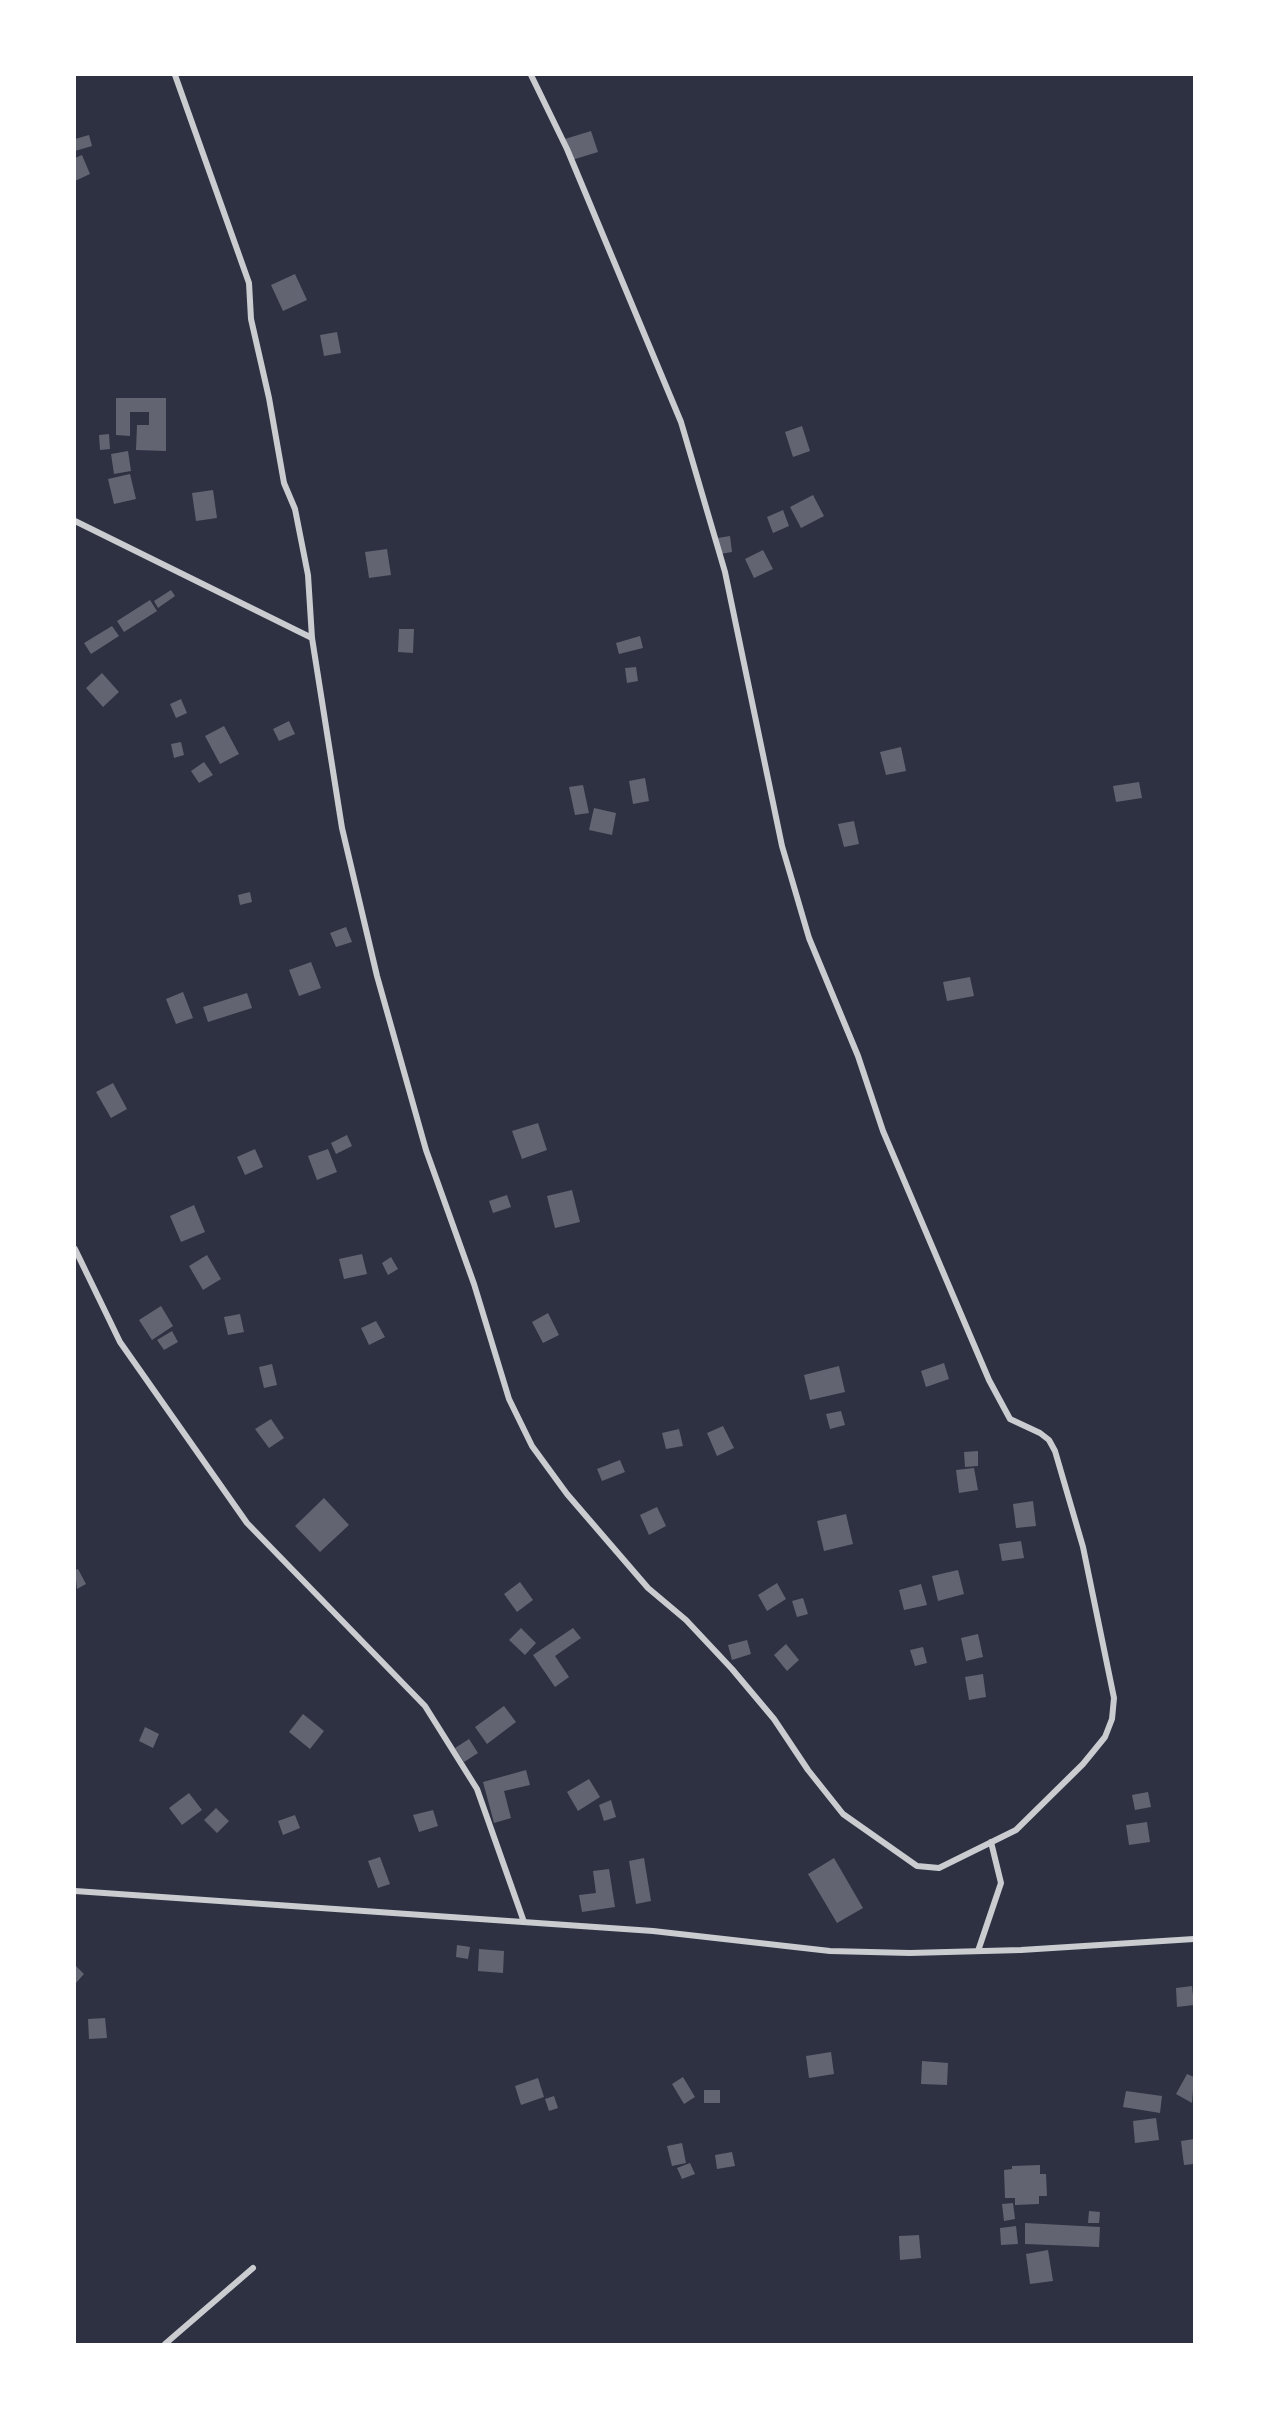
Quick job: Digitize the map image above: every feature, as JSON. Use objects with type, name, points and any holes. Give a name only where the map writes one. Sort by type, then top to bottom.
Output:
[{"type":"street","points":[[175,75],[242,255],[249,283],[251,319],[269,398],[284,483],[295,509],[305,554],[312,638],[342,828],[376,976],[426,1150],[474,1284],[509,1399],[532,1446],[604,1540],[648,1588],[686,1620],[732,1669],[774,1719],[808,1770],[843,1814],[917,1866],[939,1868],[1016,1830],[1083,1764],[1105,1737],[1112,1719],[1114,1698],[1083,1547],[1055,1451],[1049,1440],[1040,1433],[1010,1419],[984,1369],[887,1141],[858,1056],[809,938],[782,846],[725,572],[681,422],[567,149],[531,75]]},
{"type":"street","points":[[75,521],[312,638]]},
{"type":"street","points":[[75,1249],[120,1342],[247,1523],[425,1706],[477,1789],[524,1922]]},
{"type":"street","points":[[978,1951],[1001,1883],[991,1842]]},
{"type":"street","points":[[75,1891],[653,1931],[830,1951],[978,1951],[1194,1939]]},
{"type":"street","points":[[165,2344],[253,2268]]},
{"type":"building","points":[[591,131],[598,152],[572,160],[565,139]]},
{"type":"building","points":[[89,135],[92,146],[75,151],[75,139]]},
{"type":"building","points":[[82,155],[90,174],[75,181],[75,158]]},
{"type":"building","points":[[295,274],[307,300],[283,311],[271,285]]},
{"type":"building","points":[[337,332],[341,353],[324,356],[320,335]]},
{"type":"building","points":[[116,398],[166,398],[166,451],[136,450],[137,425],[149,425],[149,412],[130,412],[130,436],[116,435]]},
{"type":"building","points":[[802,426],[810,451],[793,457],[785,432]]},
{"type":"building","points":[[109,434],[110,449],[100,450],[99,435]]},
{"type":"building","points":[[128,451],[131,471],[114,474],[111,454]]},
{"type":"building","points":[[130,474],[136,499],[114,504],[108,479]]},
{"type":"building","points":[[213,490],[217,518],[196,521],[192,493]]},
{"type":"building","points":[[813,495],[824,516],[801,528],[790,507]]},
{"type":"building","points":[[783,510],[789,526],[773,533],[767,517]]},
{"type":"building","points":[[730,536],[732,552],[720,554],[718,538]]},
{"type":"building","points":[[387,549],[391,575],[369,578],[365,552]]},
{"type":"building","points":[[763,550],[773,569],[754,578],[745,559]]},
{"type":"building","points":[[171,590],[175,596],[158,608],[154,601]]},
{"type":"building","points":[[150,600],[157,611],[124,632],[117,621]]},
{"type":"building","points":[[112,626],[119,636],[91,654],[84,643]]},
{"type":"building","points":[[399,629],[414,629],[413,653],[398,652]]},
{"type":"building","points":[[640,636],[643,648],[619,654],[616,643]]},
{"type":"building","points":[[636,667],[638,681],[627,683],[625,668]]},
{"type":"building","points":[[102,673],[119,692],[103,707],[86,688]]},
{"type":"building","points":[[181,699],[187,713],[176,718],[170,704]]},
{"type":"building","points":[[289,721],[295,734],[279,741],[273,729]]},
{"type":"building","points":[[224,726],[239,754],[220,764],[205,736]]},
{"type":"building","points":[[181,742],[184,755],[174,758],[171,744]]},
{"type":"building","points":[[901,747],[906,771],[886,775],[880,752]]},
{"type":"building","points":[[204,762],[213,775],[199,783],[191,771]]},
{"type":"building","points":[[645,778],[649,801],[633,804],[629,781]]},
{"type":"building","points":[[1139,782],[1142,798],[1116,802],[1113,786]]},
{"type":"building","points":[[583,785],[589,813],[575,815],[569,787]]},
{"type":"building","points":[[594,808],[616,813],[612,835],[589,830]]},
{"type":"building","points":[[854,821],[859,844],[844,847],[838,824]]},
{"type":"building","points":[[250,892],[252,902],[240,905],[238,895]]},
{"type":"building","points":[[346,927],[352,942],[336,947],[330,933]]},
{"type":"building","points":[[311,962],[321,988],[299,996],[289,970]]},
{"type":"building","points":[[970,977],[974,996],[947,1001],[943,982]]},
{"type":"building","points":[[183,992],[193,1018],[176,1024],[166,999]]},
{"type":"building","points":[[247,993],[252,1008],[208,1022],[203,1007]]},
{"type":"building","points":[[113,1083],[127,1109],[111,1118],[96,1092]]},
{"type":"building","points":[[538,1123],[547,1150],[522,1159],[512,1131]]},
{"type":"building","points":[[347,1135],[352,1146],[336,1154],[331,1143]]},
{"type":"building","points":[[255,1149],[263,1167],[245,1175],[237,1157]]},
{"type":"building","points":[[328,1149],[337,1172],[317,1180],[308,1156]]},
{"type":"building","points":[[572,1190],[580,1222],[555,1228],[547,1196]]},
{"type":"building","points":[[507,1195],[511,1207],[493,1213],[489,1201]]},
{"type":"building","points":[[194,1205],[205,1232],[181,1242],[170,1216]]},
{"type":"building","points":[[362,1254],[367,1274],[344,1279],[339,1259]]},
{"type":"building","points":[[207,1255],[221,1279],[203,1290],[189,1266]]},
{"type":"building","points":[[391,1257],[398,1269],[388,1275],[382,1263]]},
{"type":"building","points":[[161,1306],[173,1326],[152,1340],[139,1320]]},
{"type":"building","points":[[548,1313],[559,1335],[543,1343],[532,1322]]},
{"type":"building","points":[[240,1314],[244,1332],[228,1335],[224,1317]]},
{"type":"building","points":[[376,1321],[385,1337],[369,1345],[361,1328]]},
{"type":"building","points":[[172,1331],[178,1342],[164,1350],[157,1340]]},
{"type":"building","points":[[944,1363],[949,1379],[926,1387],[921,1371]]},
{"type":"building","points":[[272,1364],[277,1385],[264,1388],[259,1367]]},
{"type":"building","points":[[839,1366],[845,1392],[810,1400],[804,1375]]},
{"type":"building","points":[[841,1411],[845,1425],[830,1429],[826,1414]]},
{"type":"building","points":[[271,1419],[284,1438],[269,1448],[255,1429]]},
{"type":"building","points":[[723,1426],[734,1448],[717,1456],[707,1433]]},
{"type":"building","points":[[679,1429],[683,1446],[666,1449],[662,1433]]},
{"type":"building","points":[[978,1451],[978,1466],[965,1467],[964,1452]]},
{"type":"building","points":[[620,1460],[625,1472],[602,1481],[597,1469]]},
{"type":"building","points":[[974,1468],[978,1490],[959,1493],[956,1470]]},
{"type":"building","points":[[324,1498],[349,1525],[320,1552],[295,1526]]},
{"type":"building","points":[[1033,1501],[1036,1526],[1016,1528],[1013,1504]]},
{"type":"building","points":[[657,1507],[666,1526],[649,1535],[640,1515]]},
{"type":"building","points":[[846,1514],[853,1544],[824,1551],[817,1521]]},
{"type":"building","points":[[1021,1541],[1024,1558],[1002,1561],[999,1544]]},
{"type":"building","points":[[78,1569],[86,1584],[77,1589],[75,1570]]},
{"type":"building","points":[[958,1570],[964,1594],[938,1601],[932,1576]]},
{"type":"building","points":[[520,1582],[533,1600],[517,1612],[504,1594]]},
{"type":"building","points":[[777,1583],[786,1599],[767,1611],[758,1595]]},
{"type":"building","points":[[921,1584],[927,1605],[904,1610],[899,1590]]},
{"type":"building","points":[[803,1598],[808,1614],[797,1617],[792,1601]]},
{"type":"building","points":[[521,1628],[536,1643],[525,1655],[509,1640]]},
{"type":"building","points":[[573,1628],[581,1638],[555,1656],[569,1677],[555,1687],[533,1655]]},
{"type":"building","points":[[978,1634],[983,1657],[966,1661],[961,1638]]},
{"type":"building","points":[[747,1640],[751,1654],[732,1660],[728,1645]]},
{"type":"building","points":[[786,1644],[799,1660],[787,1671],[774,1655]]},
{"type":"building","points":[[923,1647],[927,1663],[915,1666],[910,1650]]},
{"type":"building","points":[[983,1674],[986,1697],[969,1700],[965,1677]]},
{"type":"building","points":[[504,1706],[516,1722],[487,1744],[475,1727]]},
{"type":"building","points":[[303,1714],[324,1731],[310,1749],[289,1732]]},
{"type":"building","points":[[145,1727],[159,1734],[153,1748],[139,1741]]},
{"type":"building","points":[[469,1739],[478,1753],[464,1762],[455,1748]]},
{"type":"building","points":[[526,1770],[530,1785],[504,1791],[511,1818],[494,1823],[483,1782]]},
{"type":"building","points":[[589,1779],[600,1797],[578,1811],[567,1792]]},
{"type":"building","points":[[1148,1792],[1151,1807],[1135,1810],[1132,1795]]},
{"type":"building","points":[[189,1793],[202,1810],[182,1825],[169,1808]]},
{"type":"building","points":[[611,1800],[616,1817],[604,1821],[599,1805]]},
{"type":"building","points":[[216,1808],[229,1821],[217,1833],[204,1820]]},
{"type":"building","points":[[433,1810],[438,1826],[419,1832],[413,1815]]},
{"type":"building","points":[[295,1815],[300,1828],[283,1835],[278,1821]]},
{"type":"building","points":[[1147,1822],[1150,1842],[1129,1845],[1126,1825]]},
{"type":"building","points":[[380,1857],[390,1884],[378,1888],[368,1861]]},
{"type":"building","points":[[644,1858],[651,1901],[636,1904],[629,1861]]},
{"type":"building","points":[[834,1858],[863,1908],[837,1923],[808,1874]]},
{"type":"building","points":[[609,1869],[615,1907],[582,1912],[579,1895],[596,1893],[593,1871]]},
{"type":"building","points":[[457,1945],[470,1947],[468,1959],[456,1957]]},
{"type":"building","points":[[479,1949],[504,1951],[503,1973],[478,1971]]},
{"type":"building","points":[[75,1965],[84,1974],[75,1984]]},
{"type":"building","points":[[1192,1986],[1194,2005],[1177,2007],[1176,1988]]},
{"type":"building","points":[[105,2018],[107,2038],[89,2039],[88,2019]]},
{"type":"building","points":[[831,2052],[834,2074],[809,2078],[806,2056]]},
{"type":"building","points":[[922,2061],[948,2063],[947,2085],[921,2084]]},
{"type":"building","points":[[1187,2074],[1194,2077],[1192,2103],[1176,2094]]},
{"type":"building","points":[[683,2077],[695,2097],[684,2104],[672,2084]]},
{"type":"building","points":[[538,2078],[544,2097],[521,2105],[515,2086]]},
{"type":"building","points":[[704,2090],[720,2090],[720,2103],[704,2103]]},
{"type":"building","points":[[1126,2091],[1162,2096],[1160,2113],[1123,2107]]},
{"type":"building","points":[[554,2096],[558,2108],[549,2111],[545,2099]]},
{"type":"building","points":[[1156,2118],[1159,2140],[1135,2143],[1133,2121]]},
{"type":"building","points":[[1194,2139],[1194,2164],[1184,2165],[1181,2141]]},
{"type":"building","points":[[682,2143],[686,2163],[672,2166],[667,2146]]},
{"type":"building","points":[[732,2152],[735,2166],[717,2169],[715,2155]]},
{"type":"building","points":[[690,2163],[695,2174],[682,2179],[677,2168]]},
{"type":"building","points":[[1040,2165],[1040,2174],[1046,2174],[1047,2196],[1039,2196],[1039,2204],[1015,2205],[1015,2198],[1005,2198],[1004,2170],[1012,2169],[1012,2166]]},
{"type":"building","points":[[1013,2203],[1015,2219],[1004,2221],[1002,2204]]},
{"type":"building","points":[[1089,2211],[1100,2212],[1099,2223],[1088,2223]]},
{"type":"building","points":[[1025,2223],[1100,2227],[1099,2247],[1025,2244]]},
{"type":"building","points":[[1016,2226],[1018,2244],[1001,2245],[1000,2228]]},
{"type":"building","points":[[919,2235],[921,2258],[900,2260],[899,2236]]},
{"type":"building","points":[[1048,2250],[1053,2281],[1030,2284],[1026,2254]]}]
